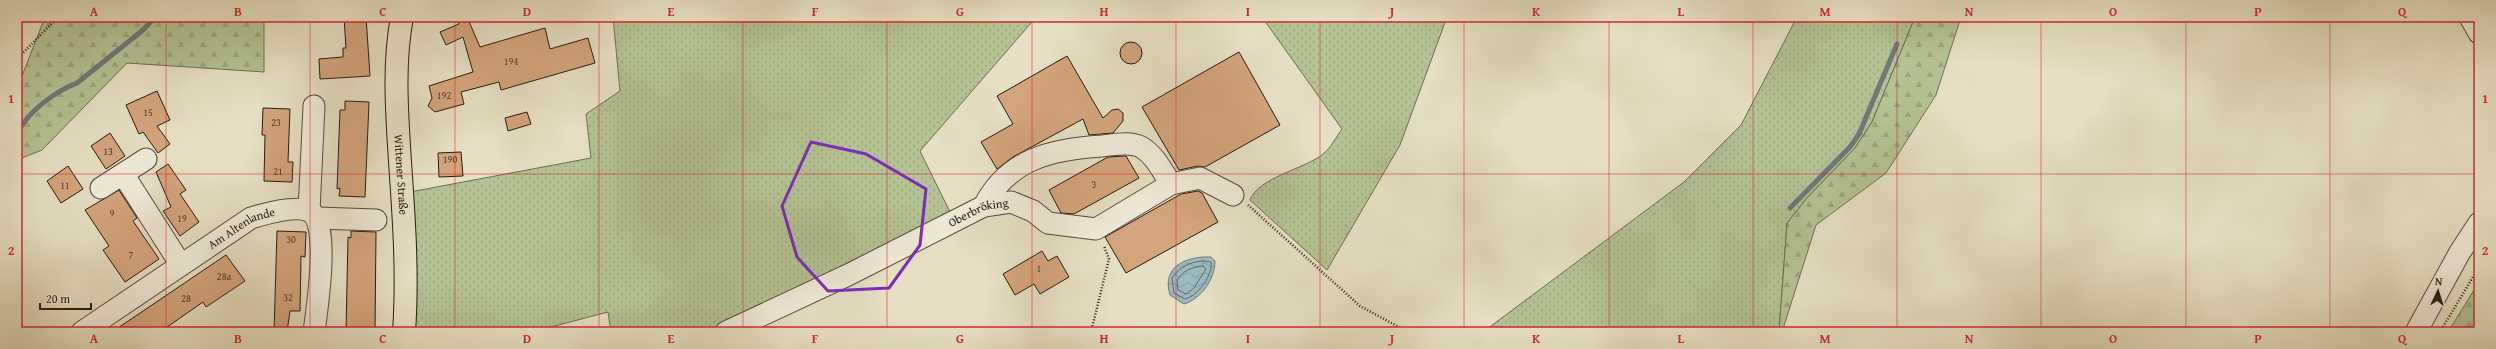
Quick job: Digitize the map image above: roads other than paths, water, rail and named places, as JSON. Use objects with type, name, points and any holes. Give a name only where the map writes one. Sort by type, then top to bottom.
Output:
[{"type":"main road","name":"Wittener Straße","points":[[402,17],[398,39],[397,84],[406,266],[404,332]]},
{"type":"street","points":[[2470,17],[2479,33]]},
{"type":"street","points":[[314,106],[313,214],[321,234],[314,332]]},
{"type":"street","points":[[984,206],[992,190],[1015,169],[1044,154],[1076,148],[1123,144],[1139,146],[1150,153],[1171,184],[1200,178],[1233,195]]},
{"type":"street","points":[[101,188],[146,159]]},
{"type":"street","points":[[123,174],[181,265]]},
{"type":"street","name":"Oberbröking","points":[[726,332],[850,274],[984,206],[1010,202],[1032,211],[1048,223],[1096,229],[1171,184]]},
{"type":"street","name":"Am Altenlande","points":[[82,332],[251,218],[270,212],[313,214],[376,220]]},
{"type":"street","points":[[2416,332],[2460,252],[2479,223]]},
{"type":"water","points":[[1211,257],[1215,261],[1213,275],[1206,287],[1196,298],[1184,304],[1170,295],[1168,285],[1169,277],[1178,265],[1193,258]]},
{"type":"waterway","points":[[17,133],[28,117],[43,103],[77,83],[143,30],[155,17]]},
{"type":"waterway","points":[[1790,208],[1850,147],[1859,134],[1897,44]]}]
